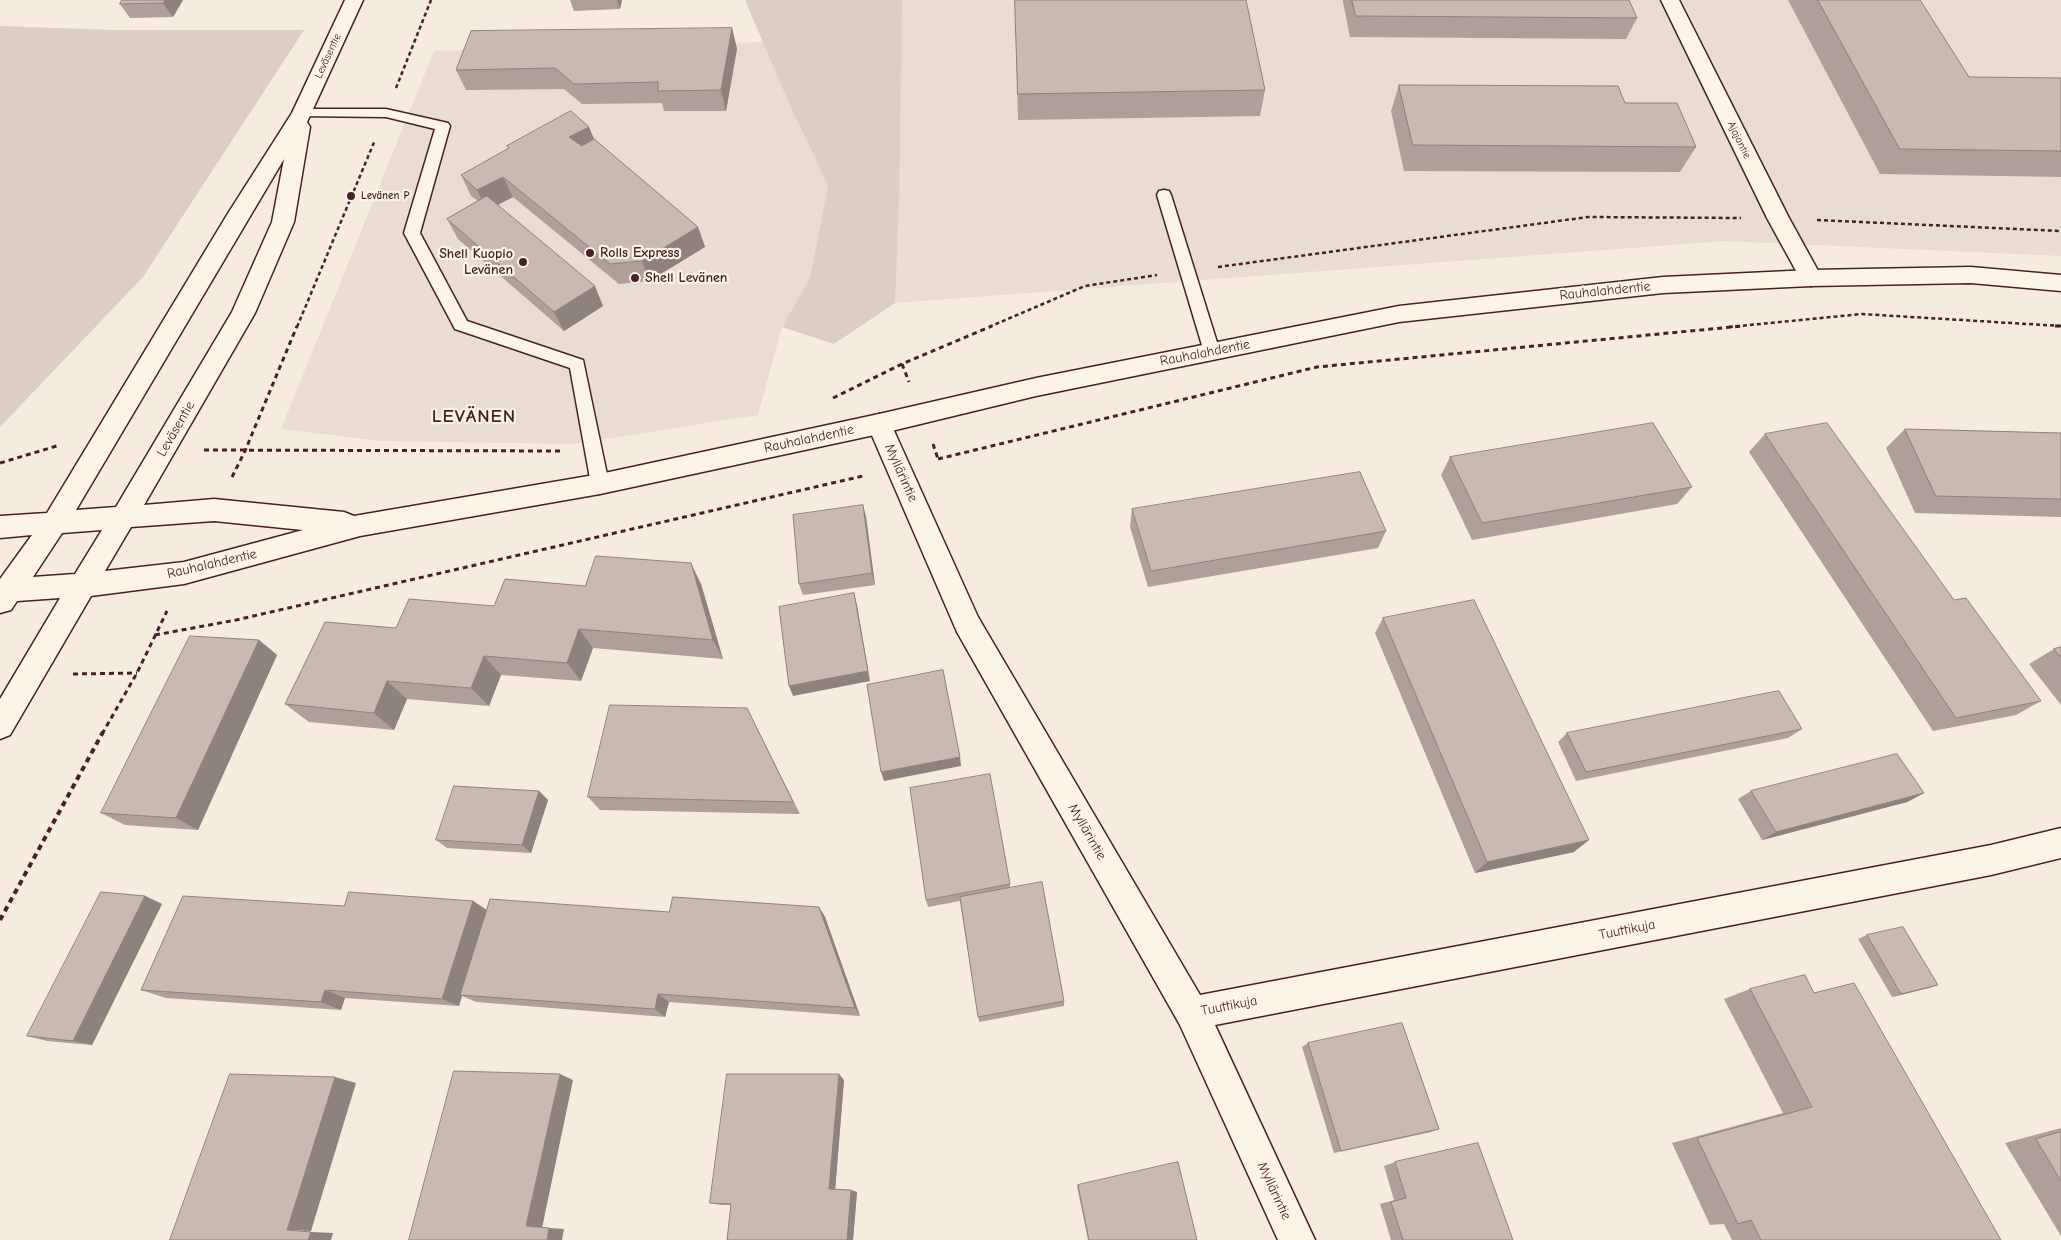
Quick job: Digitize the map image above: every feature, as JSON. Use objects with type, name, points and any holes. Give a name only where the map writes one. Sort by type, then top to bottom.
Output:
[{"type":"main road","name":"Leväsentie","points":[[3,595],[54,524],[235,220],[302,113],[354,0]]},
{"type":"main road","name":"Ajajantie","points":[[1670,0],[1778,218],[1811,278]]},
{"type":"main road","name":"Leväsentie","points":[[0,726],[243,313],[283,222],[302,113]]},
{"type":"main road","name":"Rauhalahdentie","points":[[3,595],[184,573],[360,525],[600,484],[879,424],[1036,387],[1399,314],[1663,285],[1811,278],[1971,275],[2061,283]]},
{"type":"main road","name":"Myllärintie","points":[[879,424],[967,624],[1192,1013],[1297,1240]]},
{"type":"main road","name":"Rauhalahdentie","points":[[0,527],[214,510],[360,525]]},
{"type":"main road","name":"Tuuttikuja","points":[[1192,1013],[1991,860],[2061,843]]},
{"type":"lane","points":[[302,113],[386,113],[442,126],[412,233],[461,325],[577,364],[600,484]]},
{"type":"lane","points":[[1164,194],[1212,352]]},
{"type":"path","points":[[245,451],[431,0]]},
{"type":"path","points":[[938,459],[902,364],[1085,286],[1588,217],[1778,218],[2061,231]]},
{"type":"path","points":[[0,920],[61,806],[137,673],[155,636],[236,620],[938,459],[1317,368],[1862,314],[2061,326]]},
{"type":"path","points":[[0,463],[60,445]]},
{"type":"shaded area","points":[[745,0],[902,0],[899,203],[895,303],[834,344],[782,327],[810,278],[828,185],[788,101]]},
{"type":"shaded area","points":[[901,0],[2061,0],[2061,256],[1725,241],[895,303]]},
{"type":"shaded area","points":[[0,26],[115,30],[304,30],[143,277],[0,427]]},
{"type":"shaded area","points":[[763,42],[828,185],[810,278],[782,327],[758,415],[574,444],[381,441],[281,429],[434,51]]},
{"type":"building","points":[[122,0],[165,0],[163,3],[120,4]]},
{"type":"building","points":[[1015,0],[1246,0],[1265,90],[1018,94]]},
{"type":"building","points":[[1352,0],[1629,0],[1637,18],[1356,16]]},
{"type":"building","points":[[1818,0],[1920,0],[1969,77],[2061,78],[2061,151],[1900,149]]},
{"type":"building","points":[[732,28],[721,90],[658,91],[658,82],[574,84],[555,68],[456,70],[471,31]]},
{"type":"building","points":[[1399,85],[1618,86],[1625,103],[1677,103],[1696,147],[1413,145]]},
{"type":"building","points":[[571,111],[589,127],[569,137],[582,146],[594,139],[698,227],[642,261],[610,264],[503,177],[477,190],[461,175],[509,148],[507,146]]},
{"type":"building","points":[[487,196],[595,286],[554,312],[447,219]]},
{"type":"building","points":[[1653,423],[1692,487],[1482,523],[1450,457]]},
{"type":"building","points":[[1827,423],[1954,600],[1966,598],[2041,701],[1956,718],[1765,434]]},
{"type":"building","points":[[1905,429],[2061,433],[2061,499],[1936,496]]},
{"type":"building","points":[[1360,472],[1386,531],[1151,571],[1132,509]]},
{"type":"building","points":[[863,505],[872,573],[799,584],[793,515]]},
{"type":"building","points":[[596,556],[691,563],[713,640],[579,629],[567,663],[484,656],[471,688],[387,681],[374,713],[285,704],[325,622],[396,628],[409,599],[494,606],[505,579],[585,586]]},
{"type":"building","points":[[854,593],[868,671],[789,686],[779,607]]},
{"type":"building","points":[[1474,600],[1589,840],[1487,862],[1383,618]]},
{"type":"building","points":[[190,636],[259,640],[176,818],[101,813]]},
{"type":"building","points":[[2061,647],[2061,657],[2054,649]]},
{"type":"building","points":[[943,670],[960,757],[881,772],[867,685]]},
{"type":"building","points":[[1779,691],[1802,729],[1586,772],[1567,733]]},
{"type":"building","points":[[610,705],[747,708],[793,802],[588,797]]},
{"type":"building","points":[[1897,754],[1924,793],[1776,832],[1751,791]]},
{"type":"building","points":[[990,774],[1010,884],[926,900],[910,788]]},
{"type":"building","points":[[454,786],[539,791],[522,845],[436,840]]},
{"type":"building","points":[[1042,882],[1064,1001],[978,1017],[960,897]]},
{"type":"building","points":[[101,892],[145,896],[73,1041],[27,1036]]},
{"type":"building","points":[[349,892],[473,901],[442,999],[325,990],[321,1002],[141,990],[183,896],[344,906]]},
{"type":"building","points":[[673,897],[819,907],[855,1008],[658,994],[655,1009],[460,995],[490,899],[669,912]]},
{"type":"building","points":[[1903,927],[1938,985],[1901,994],[1867,935]]},
{"type":"building","points":[[1805,975],[1814,993],[1854,983],[2001,1240],[1761,1240],[1751,1220],[1738,1224],[1697,1138],[1812,1107],[1750,989]]},
{"type":"building","points":[[1402,1023],[1439,1129],[1341,1151],[1308,1043]]},
{"type":"building","points":[[454,1071],[560,1074],[526,1226],[549,1228],[547,1240],[409,1240]]},
{"type":"building","points":[[230,1074],[335,1077],[287,1230],[311,1232],[308,1240],[170,1240]]},
{"type":"building","points":[[727,1074],[839,1074],[829,1189],[851,1190],[847,1240],[727,1240],[731,1204],[710,1203]]},
{"type":"building","points":[[2061,1132],[2061,1181],[2036,1139]]},
{"type":"building","points":[[1478,1143],[1513,1240],[1403,1240],[1391,1202],[1406,1198],[1395,1162]]},
{"type":"building","points":[[1178,1162],[1197,1240],[1089,1240],[1078,1185]]},
{"type":"place","name":"Levänen P","points":[[351,196]]},
{"type":"place","name":"Rolls Express","points":[[590,253]]},
{"type":"place","name":"Shell Kuopio Levänen","points":[[523,262]]},
{"type":"place","name":"Shell Levänen","points":[[635,278]]},
{"type":"district","name":"LEVÄNEN","points":[[474,417]]}]
